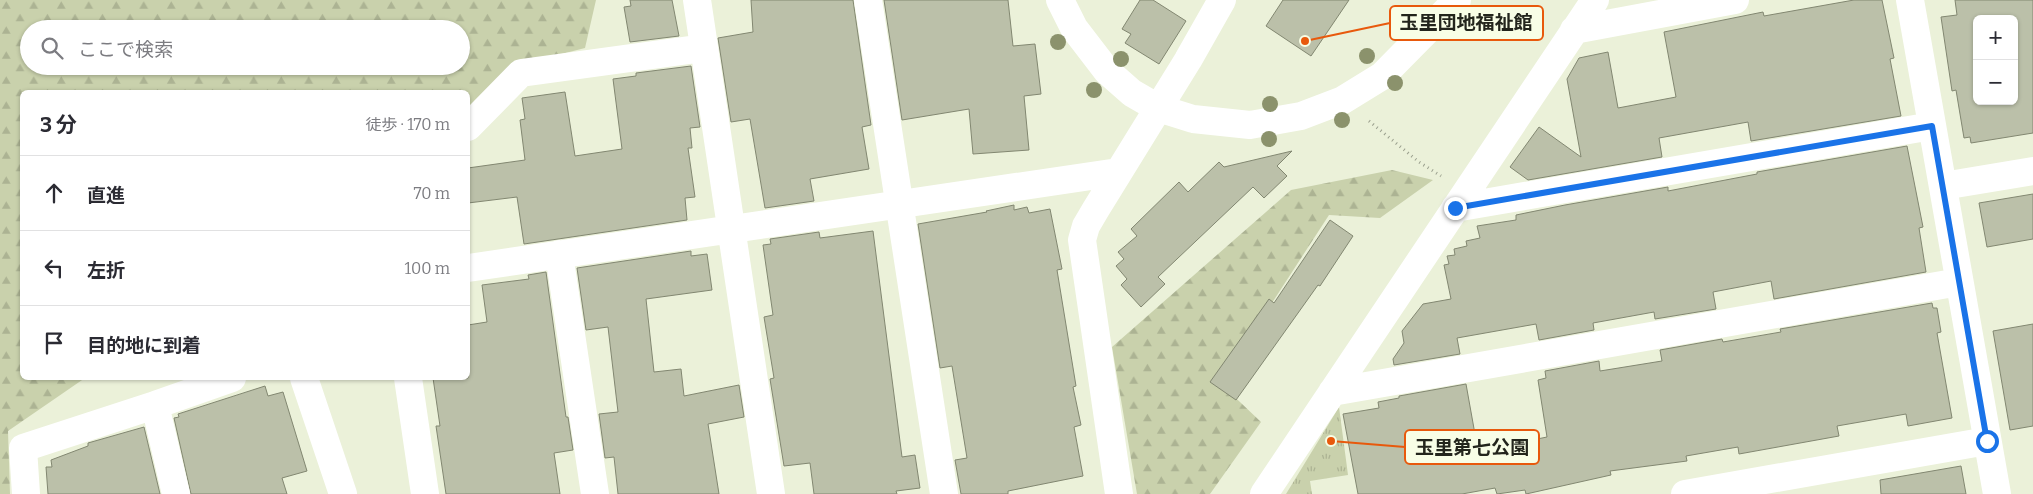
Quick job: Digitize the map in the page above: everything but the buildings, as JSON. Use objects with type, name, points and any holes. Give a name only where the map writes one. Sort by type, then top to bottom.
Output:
[{"type":"street","points":[[697,0],[770,494]]},
{"type":"street","points":[[868,0],[944,494]]},
{"type":"street","points":[[1060,0],[1074,28],[1107,71],[1132,93],[1158,108],[1193,119],[1250,124],[1300,116],[1343,100],[1382,76],[1457,0]]},
{"type":"street","points":[[1118,494],[1082,240],[1086,226],[1222,0]]},
{"type":"street","points":[[1264,494],[1594,0]]},
{"type":"street","points":[[1574,30],[1735,0]]},
{"type":"street","points":[[1910,0],[1997,494]]},
{"type":"street","points":[[470,125],[521,73],[704,48]]},
{"type":"street","points":[[1461,200],[1932,126]]},
{"type":"street","points":[[1943,186],[2033,171]]},
{"type":"street","points":[[470,268],[1118,172]]},
{"type":"street","points":[[559,254],[595,494]]},
{"type":"street","points":[[1332,392],[1959,282]]},
{"type":"street","points":[[26,494],[23,448],[226,380]]},
{"type":"street","points":[[305,380],[343,494]]},
{"type":"street","points":[[408,380],[425,494]]},
{"type":"street","points":[[155,405],[176,494]]},
{"type":"street","points":[[1685,494],[1987,441]]},
{"type":"path","points":[[1343,100],[1461,200]]},
{"type":"green space","points":[[0,0],[596,0],[585,48],[518,65],[470,109],[470,90],[20,90],[20,380],[82,380],[8,431],[10,494],[0,494]]},
{"type":"green space","points":[[1392,170],[1433,180],[1380,218],[1329,215],[1220,383],[1261,422],[1210,494],[1137,494],[1112,347],[1291,190]]},
{"type":"green space","points":[[1339,407],[1348,475],[1310,481],[1312,494],[1286,494]]},
{"type":"place","name":"玉里団地福祉館","points":[[1305,41]]},
{"type":"place","name":"玉里第七公園","points":[[1331,441]]},
{"type":"route","points":[[1455,208],[1932,126],[1987,441]]}]
